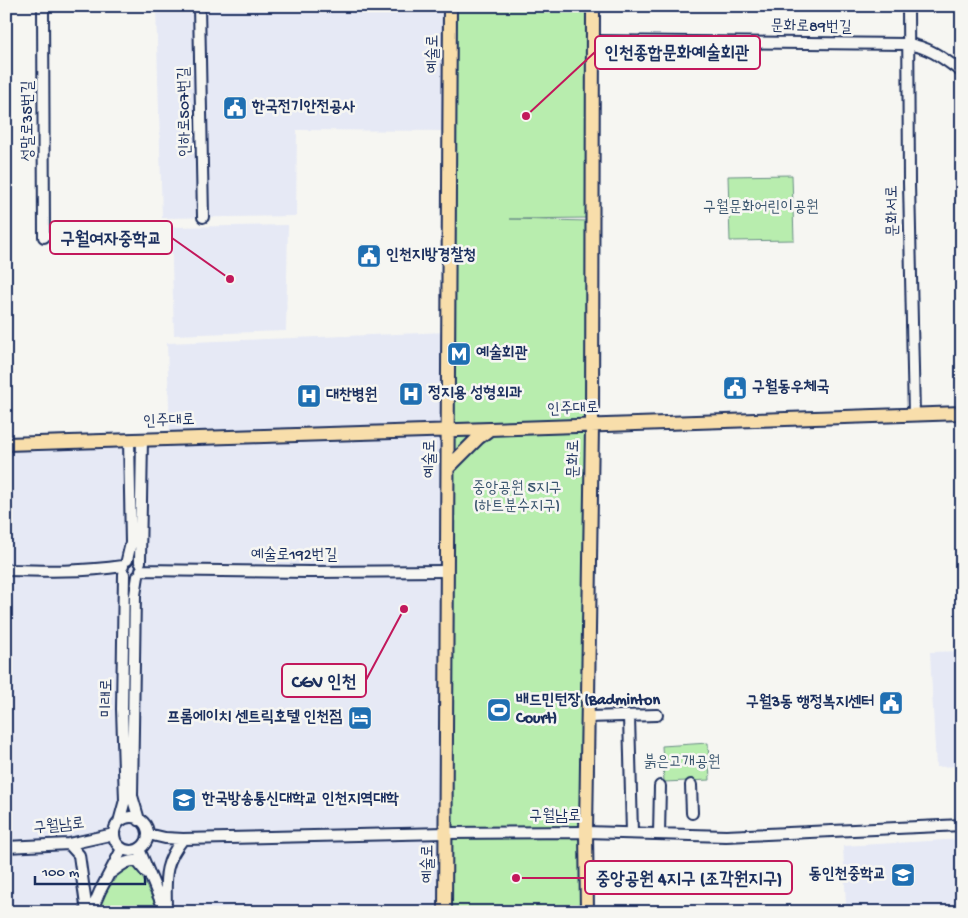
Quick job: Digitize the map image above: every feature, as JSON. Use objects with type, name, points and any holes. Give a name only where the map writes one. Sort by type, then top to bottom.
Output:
[{"type":"main road","name":"예술로","points":[[445,912],[450,6]]},
{"type":"main road","name":"문화로","points":[[587,912],[586,832],[592,426],[593,6]]},
{"type":"main road","name":"인주대로","points":[[6,444],[962,413]]},
{"type":"main road","points":[[448,468],[478,438],[490,429]]},
{"type":"street","name":"성말로35번길","points":[[43,6],[44,236]]},
{"type":"street","name":"인하로507번길","points":[[199,6],[203,217]]},
{"type":"street","name":"문화서로","points":[[908,6],[909,183],[914,415]]},
{"type":"street","name":"문화로89번길","points":[[592,41],[908,44],[928,48],[962,72]]},
{"type":"street","name":"미래로","points":[[119,822],[124,800],[122,709],[125,567],[130,543],[136,440]]},
{"type":"street","name":"미래로","points":[[136,440],[140,569],[135,595],[132,796],[139,820]]},
{"type":"street","points":[[6,570],[62,571],[102,569],[125,567],[134,559],[140,569],[131,577],[125,567]]},
{"type":"street","name":"예술로192번길","points":[[140,569],[447,571]]},
{"type":"street","points":[[588,717],[657,715]]},
{"type":"street","points":[[629,716],[632,833]]},
{"type":"street","points":[[692,784],[692,812]]},
{"type":"street","points":[[659,834],[660,786]]},
{"type":"street","points":[[131,817],[139,820],[145,826],[148,834],[145,842],[139,849],[131,851],[122,848],[116,842],[114,834],[119,822],[131,817]]},
{"type":"street","name":"구월남로","points":[[148,834],[164,838],[183,839],[586,832],[726,836],[962,825]]},
{"type":"street","name":"구월남로","points":[[6,846],[68,844],[114,834]]},
{"type":"street","points":[[164,912],[166,868],[173,850],[183,839]]},
{"type":"street","points":[[68,844],[79,855],[87,912]]},
{"type":"street","points":[[91,912],[122,848]]},
{"type":"street","points":[[139,849],[164,912]]},
{"type":"street","points":[[108,876],[125,861],[130,860],[136,861],[152,879]]},
{"type":"shaded area","points":[[156,6],[450,6],[450,131],[297,130],[296,216],[162,218]]},
{"type":"shaded area","points":[[288,225],[286,331],[174,335],[171,227]]},
{"type":"shaded area","points":[[448,332],[445,912],[6,912],[6,444],[170,439],[167,343]]},
{"type":"shaded area","points":[[962,651],[962,766],[936,767],[930,652]]},
{"type":"shaded area","name":"동인천중학교","points":[[962,839],[962,912],[845,912],[843,846]]},
{"type":"green space","name":"중앙공원 5지구 (하트분수지구)","points":[[450,6],[590,6],[588,218],[510,219],[588,221],[588,430],[583,828],[576,832],[586,845],[587,912],[445,912]]},
{"type":"green space","name":"구월문화어린이공원","points":[[792,175],[794,240],[730,241],[728,176]]},
{"type":"green space","name":"붉은고개공원","points":[[708,743],[710,780],[664,782],[662,746]]},
{"type":"green space","points":[[130,865],[137,867],[159,912],[93,912],[123,867]]},
{"type":"place","name":"한국전기안전공사","points":[[235,108]]},
{"type":"place","name":"인천종합문화예술회관","points":[[526,116]]},
{"type":"place","name":"인천지방경찰청","points":[[369,256]]},
{"type":"place","name":"구월여자중학교","points":[[230,279]]},
{"type":"place","name":"예술회관","points":[[459,354]]},
{"type":"place","name":"구월동우체국","points":[[735,388]]},
{"type":"place","name":"정지용 성형외과","points":[[411,394]]},
{"type":"place","name":"대찬병원","points":[[309,396]]},
{"type":"place","name":"CGV 인천","points":[[404,609]]},
{"type":"place","name":"구월3동 행정복지센터","points":[[891,703]]},
{"type":"place","name":"배드민턴장 (Badminton Court)","points":[[499,710]]},
{"type":"place","name":"프롬에이치 센트릭호텔 인천점","points":[[360,718]]},
{"type":"place","name":"한국방송통신대학교 인천지역대학","points":[[184,800]]},
{"type":"place","name":"동인천중학교","points":[[903,875]]},
{"type":"place","name":"중앙공원 4지구 (조각원지구)","points":[[516,878]]}]
